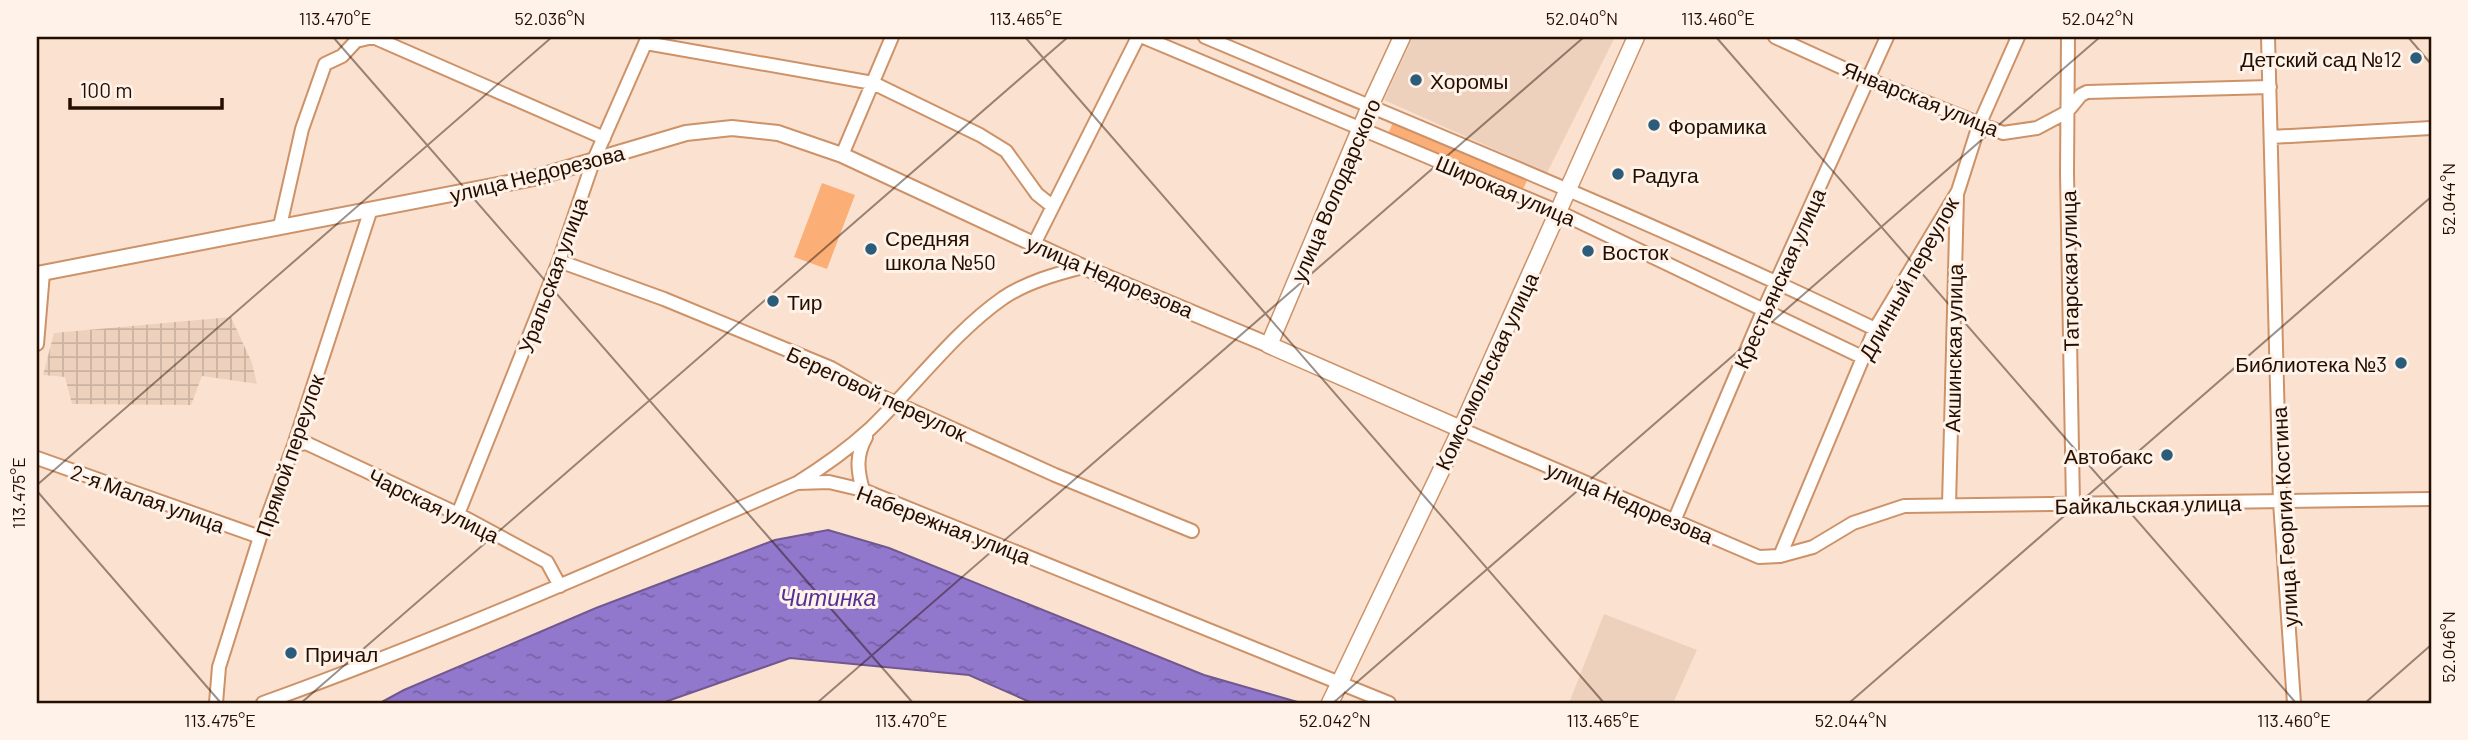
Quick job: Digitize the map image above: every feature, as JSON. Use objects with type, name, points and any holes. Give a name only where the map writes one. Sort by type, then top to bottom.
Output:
[{"type":"main road","name":"улица Володарского","points":[[1269,345],[1402,37]]},
{"type":"main road","name":"Комсомольская улица","points":[[1335,695],[1461,429],[1636,37]]},
{"type":"main road","name":"улица Недорезова","points":[[1269,345],[1461,429]]},
{"type":"street","points":[[280,226],[302,129],[325,64],[342,56],[356,41],[373,37],[604,138]]},
{"type":"street","points":[[842,155],[892,37]]},
{"type":"street","points":[[1034,244],[1140,37]]},
{"type":"street","name":"Широкая улица","points":[[1140,37],[1559,212],[1863,357]]},
{"type":"street","name":"Широкая улица","points":[[1205,37],[1570,189],[1777,281],[1875,329]]},
{"type":"street","name":"Январская улица","points":[[1775,37],[1867,79],[2003,134],[2037,128],[2067,112],[2081,95],[2087,92],[2270,87]]},
{"type":"street","name":"Крестьянская улица","points":[[1674,521],[1764,309],[1887,37]]},
{"type":"street","name":"Длинный переулок","points":[[1780,556],[1875,329],[1958,191],[1979,125],[2018,37]]},
{"type":"street","name":"Татарская улица","points":[[2068,37],[2073,505]]},
{"type":"street","name":"улица Георгия Костина","points":[[2268,37],[2280,502],[2294,703]]},
{"type":"street","points":[[647,40],[873,83],[980,135],[1006,151],[1037,194],[1052,205]]},
{"type":"street","name":"Уральская улица","points":[[458,514],[559,261],[593,162],[647,40]]},
{"type":"street","name":"улица Недорезова","points":[[40,273],[534,178],[686,133],[732,128],[778,134],[842,155],[927,192],[1083,267],[1269,345]]},
{"type":"street","points":[[2272,137],[2431,128]]},
{"type":"street","name":"Акшинская улица","points":[[1949,505],[1958,191]]},
{"type":"street","name":"Прямой переулок","points":[[216,703],[217,674],[260,537],[295,445],[371,209]]},
{"type":"street","name":"Береговой переулок","points":[[559,261],[664,299],[831,368],[856,384],[1055,475],[1192,531]]},
{"type":"street","points":[[797,483],[833,460],[870,429],[952,343],[1004,298],[1051,275],[1083,267]]},
{"type":"street","points":[[37,344],[40,273]]},
{"type":"street","points":[[863,490],[858,473],[859,451],[870,429]]},
{"type":"street","name":"улица Недорезова","points":[[1461,429],[1759,557],[1780,556],[1813,547],[1853,523],[1904,506],[1949,505]]},
{"type":"street","name":"Чарская улица","points":[[295,445],[306,443],[458,514],[547,562],[559,586]]},
{"type":"street","name":"2-я Малая улица","points":[[37,458],[260,537]]},
{"type":"street","name":"Набережная улица","points":[[263,703],[423,643],[797,483],[829,482],[863,490],[1335,695],[1389,703]]},
{"type":"street","name":"Байкальская улица","points":[[1949,505],[2431,499]]},
{"type":"shaded area","points":[[1413,37],[1615,37],[1547,173],[1384,100]]},
{"type":"shaded area","points":[[1395,118],[1529,176],[1521,194],[1387,136]]},
{"type":"shaded area","points":[[822,183],[855,195],[827,269],[794,257]]},
{"type":"shaded area","points":[[231,317],[252,363],[257,384],[202,376],[191,405],[72,404],[65,377],[43,375],[54,333]]},
{"type":"shaded area","points":[[1604,614],[1697,650],[1673,703],[1569,703]]},
{"type":"water","name":"Читинка","points":[[828,530],[889,548],[1204,675],[1301,703],[1032,703],[969,675],[790,658],[662,703],[380,703],[404,690],[596,608],[775,540]]},
{"type":"place","name":"Детский сад №12","points":[[2416,58]]},
{"type":"place","name":"Хоромы","points":[[1416,80]]},
{"type":"place","name":"Форамика","points":[[1654,125]]},
{"type":"place","name":"Радуга","points":[[1618,174]]},
{"type":"place","name":"Средняя школа №50","points":[[871,249]]},
{"type":"place","name":"Восток","points":[[1588,251]]},
{"type":"place","name":"Тир","points":[[773,301]]},
{"type":"place","name":"Библиотека №3","points":[[2401,363]]},
{"type":"place","name":"Автобакс","points":[[2167,455]]},
{"type":"place","name":"Причал","points":[[291,653]]}]
